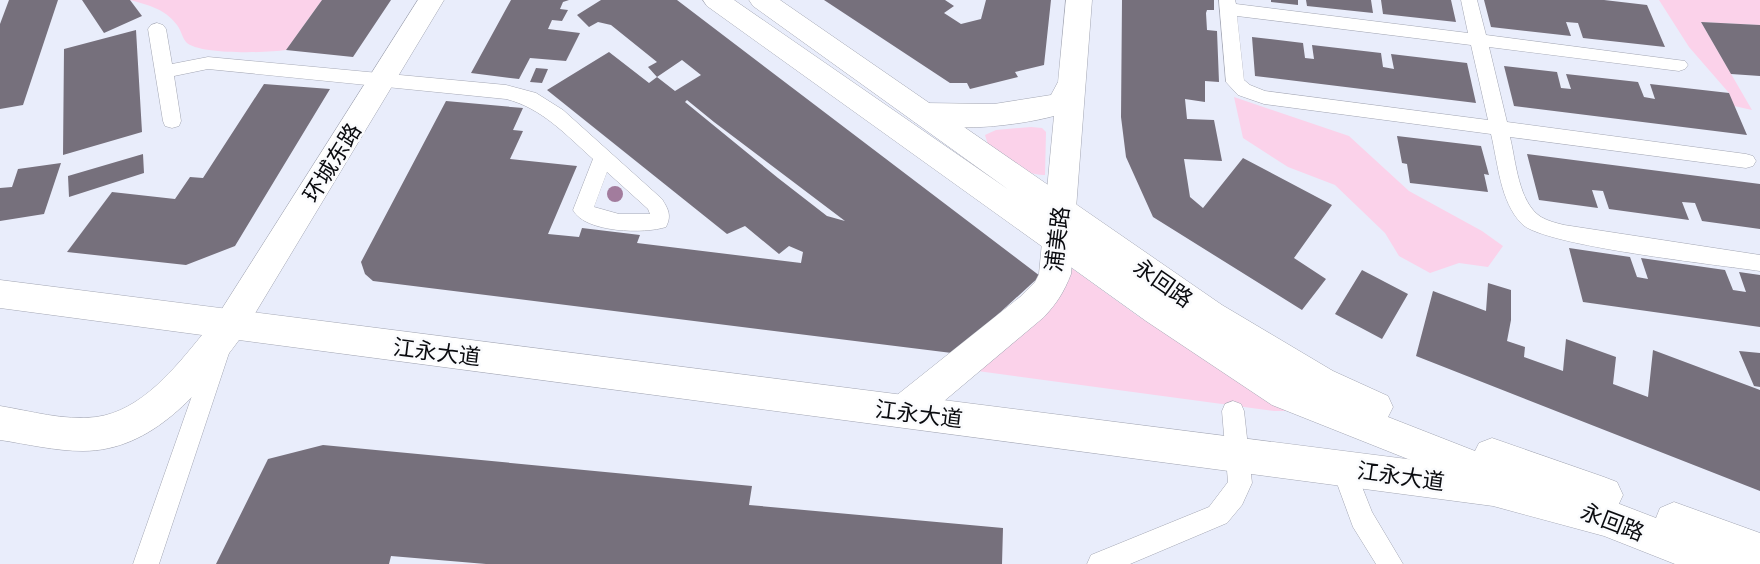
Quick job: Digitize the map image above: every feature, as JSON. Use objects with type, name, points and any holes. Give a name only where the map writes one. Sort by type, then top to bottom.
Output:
[{"type":"main road","name":"环城东路","points":[[230,325],[431,0]]},
{"type":"main road","name":"永回路","points":[[716,0],[1059,225],[1321,382],[1424,430],[1604,506],[1748,558]]},
{"type":"main road","name":"永回路","points":[[762,0],[924,114],[1059,225],[1158,311],[1285,394],[1503,478],[1604,506]]},
{"type":"main road","name":"浦美路","points":[[905,411],[1032,307],[1048,291],[1055,274],[1079,0]]},
{"type":"main road","points":[[924,114],[979,117],[1046,108],[1062,103],[1072,82]]},
{"type":"main road","name":"江永大道","points":[[0,294],[1344,467],[1604,506]]},
{"type":"main road","points":[[0,423],[79,434],[105,433],[135,421],[165,402],[205,358],[230,325]]},
{"type":"main road","name":"永回路","points":[[1344,467],[1503,478]]},
{"type":"lane","points":[[1469,0],[1514,192],[1524,213],[1536,226],[1564,233],[1760,263]]},
{"type":"lane","points":[[1679,65],[1479,40],[1227,4],[1235,82],[1244,90],[1264,97],[1746,161]]},
{"type":"lane","points":[[157,29],[172,121]]},
{"type":"lane","points":[[164,72],[208,63],[506,92],[530,98],[556,116],[603,158]]},
{"type":"lane","points":[[146,564],[206,382],[230,325]]},
{"type":"lane","points":[[1100,564],[1218,515],[1233,497],[1240,483],[1233,411]]},
{"type":"lane","points":[[1344,467],[1362,519],[1390,564]]},
{"type":"shaded area","points":[[130,0],[322,0],[286,50],[249,52],[218,51],[193,46],[186,42],[178,27],[167,15],[156,8]]},
{"type":"shaded area","points":[[1659,0],[1760,0],[1760,25],[1701,22],[1752,110],[1734,106],[1729,93],[1689,47]]},
{"type":"shaded area","points":[[1234,97],[1349,136],[1409,191],[1482,231],[1503,246],[1488,267],[1459,263],[1430,273],[1399,256],[1385,233],[1335,185],[1288,167],[1243,138]]},
{"type":"shaded area","points":[[1042,128],[1046,132],[1045,175],[1030,172],[1015,165],[988,145],[985,135],[996,130]]},
{"type":"shaded area","points":[[1066,269],[1073,269],[1138,316],[1290,405],[1286,411],[1274,411],[963,369]]},
{"type":"building","points":[[9,0],[58,0],[23,105],[0,109],[0,24]]},
{"type":"building","points":[[82,0],[130,0],[142,16],[104,33]]},
{"type":"building","points":[[322,0],[391,0],[353,57],[286,50]]},
{"type":"building","points":[[511,0],[569,0],[563,2],[560,9],[568,10],[562,21],[552,20],[548,29],[580,33],[566,61],[530,58],[519,79],[471,73]]},
{"type":"building","points":[[601,0],[677,0],[1040,276],[970,340],[968,355],[373,281],[365,274],[361,262],[446,101],[523,108],[513,130],[523,131],[510,159],[577,166],[548,234],[579,237],[582,228],[640,235],[637,243],[801,263],[803,252],[789,246],[779,254],[745,226],[727,234],[547,90],[609,52],[649,83],[657,77],[648,67],[657,62],[611,25],[598,22],[589,27],[577,15]],"holes":[[[682,60],[701,75],[675,91],[657,77]],[[687,100],[845,221],[827,216],[685,102]]]},
{"type":"building","points":[[824,0],[945,0],[954,6],[944,13],[961,24],[981,19],[986,0],[1051,0],[1044,65],[1015,72],[1018,77],[970,89],[967,83],[950,83]]},
{"type":"building","points":[[1122,0],[1214,0],[1214,10],[1207,10],[1206,13],[1207,30],[1217,31],[1219,82],[1205,81],[1205,102],[1185,99],[1187,119],[1214,120],[1222,161],[1184,159],[1190,197],[1203,208],[1243,158],[1332,205],[1294,258],[1326,279],[1302,310],[1153,217],[1126,157],[1121,117]]},
{"type":"building","points":[[1271,0],[1298,0],[1298,5],[1271,2]]},
{"type":"building","points":[[1306,0],[1371,0],[1373,13],[1307,6]]},
{"type":"building","points":[[1381,0],[1451,0],[1456,22],[1383,14]]},
{"type":"building","points":[[1484,0],[1604,0],[1647,5],[1665,47],[1583,38],[1578,23],[1566,22],[1571,36],[1491,27]]},
{"type":"building","points":[[1701,22],[1760,25],[1760,76],[1731,74]]},
{"type":"building","points":[[136,30],[142,132],[63,155],[64,49]]},
{"type":"building","points":[[1252,37],[1303,43],[1305,58],[1314,59],[1312,45],[1381,53],[1383,67],[1394,69],[1391,54],[1467,63],[1476,103],[1255,76]]},
{"type":"building","points":[[1504,66],[1557,72],[1561,88],[1571,89],[1566,74],[1638,82],[1644,97],[1655,99],[1650,84],[1729,93],[1747,135],[1514,106]]},
{"type":"building","points":[[536,68],[548,69],[542,83],[530,82]]},
{"type":"building","points":[[264,84],[330,89],[235,246],[186,265],[67,252],[112,192],[175,199],[190,177],[203,178]]},
{"type":"building","points":[[1397,136],[1481,146],[1489,175],[1484,174],[1488,192],[1410,183],[1407,164],[1402,163]]},
{"type":"building","points":[[143,154],[144,173],[69,197],[68,176]]},
{"type":"building","points":[[1527,154],[1760,184],[1760,229],[1702,221],[1695,203],[1682,202],[1689,220],[1609,209],[1603,191],[1592,190],[1598,208],[1539,200]]},
{"type":"building","points":[[61,163],[44,214],[0,221],[0,188],[12,187],[18,169]]},
{"type":"building","points":[[1569,248],[1630,257],[1637,277],[1648,279],[1641,258],[1725,270],[1733,290],[1746,292],[1739,272],[1760,275],[1760,327],[1583,302]]},
{"type":"building","points":[[1362,270],[1408,294],[1382,339],[1335,314]]},
{"type":"building","points":[[1488,283],[1511,290],[1511,320],[1507,341],[1525,347],[1524,357],[1563,371],[1566,339],[1616,357],[1613,384],[1648,397],[1653,350],[1760,390],[1760,491],[1416,356],[1433,291],[1486,311]]},
{"type":"building","points":[[1739,351],[1760,353],[1760,387],[1754,386]]},
{"type":"building","points":[[323,445],[752,486],[749,505],[1003,528],[1002,564],[486,564],[391,556],[389,564],[216,564],[268,459]]}]
